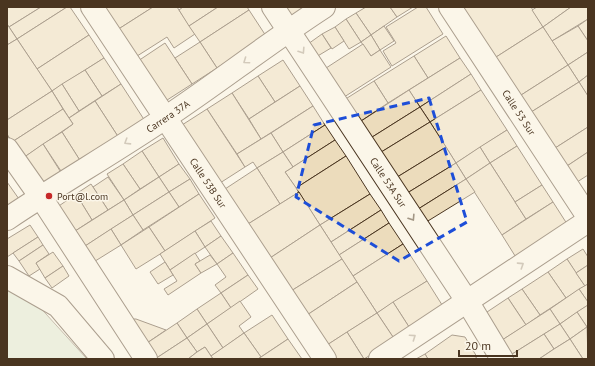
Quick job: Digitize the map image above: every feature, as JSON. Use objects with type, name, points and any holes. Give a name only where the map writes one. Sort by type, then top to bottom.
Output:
[{"type":"street","name":"Calle 53B Sur","points":[[92,7],[325,359]]},
{"type":"street","name":"Calle 53A Sur","points":[[273,7],[467,302],[502,359]]},
{"type":"street","name":"Carrera 37A","points":[[7,219],[40,196],[165,118],[324,7]]},
{"type":"street","name":"Calle 53 Sur","points":[[450,7],[588,217]]},
{"type":"street","points":[[7,149],[40,196],[146,359]]},
{"type":"street","points":[[380,359],[588,221]]},
{"type":"street","points":[[7,277],[58,306],[103,358],[132,338]]},
{"type":"highlighted area","points":[[429,98],[467,222],[399,261],[296,197],[314,125]]},
{"type":"green space","points":[[7,288],[36,303],[87,359],[7,359]]},
{"type":"building","points":[[7,7],[41,7],[9,27],[7,24]]},
{"type":"building","points":[[41,7],[67,7],[17,39],[9,27]]},
{"type":"building","points":[[67,7],[70,7],[89,35],[37,69],[17,39]]},
{"type":"building","points":[[102,7],[153,7],[117,30]]},
{"type":"building","points":[[153,7],[177,7],[195,34],[174,48],[167,37],[134,58],[117,30]]},
{"type":"building","points":[[183,7],[218,7],[189,26],[179,10]]},
{"type":"building","points":[[218,7],[247,7],[249,10],[200,42],[189,26]]},
{"type":"building","points":[[285,7],[313,7],[293,20]]},
{"type":"building","points":[[366,7],[390,7],[397,17],[371,35],[356,13]]},
{"type":"building","points":[[390,7],[413,7],[397,17]]},
{"type":"building","points":[[418,7],[426,7],[443,34],[392,66],[383,51],[396,43],[386,27]]},
{"type":"building","points":[[458,7],[531,7],[543,27],[493,59]]},
{"type":"building","points":[[537,7],[571,7],[543,27],[532,10]]},
{"type":"building","points":[[571,7],[588,7],[588,19],[552,41],[543,27]]},
{"type":"building","points":[[249,10],[266,36],[217,68],[200,42]]},
{"type":"building","points":[[356,13],[371,35],[361,42],[346,19]]},
{"type":"building","points":[[346,19],[361,42],[349,49],[335,27]]},
{"type":"building","points":[[588,19],[588,41],[578,26]]},
{"type":"building","points":[[7,24],[17,39],[7,45]]},
{"type":"building","points":[[384,26],[394,41],[380,50],[371,35]]},
{"type":"building","points":[[578,26],[588,41],[588,52],[568,65],[552,41]]},
{"type":"building","points":[[335,27],[344,41],[332,49],[322,34]]},
{"type":"building","points":[[543,27],[568,65],[518,97],[493,59]]},
{"type":"building","points":[[322,34],[331,48],[316,57],[308,44]]},
{"type":"building","points":[[89,35],[104,58],[52,91],[37,69]]},
{"type":"building","points":[[371,35],[380,50],[371,56],[361,42]]},
{"type":"building","points":[[446,36],[460,58],[428,78],[414,56]]},
{"type":"building","points":[[17,39],[52,91],[7,120],[7,45]]},
{"type":"building","points":[[200,42],[217,68],[192,84],[175,58]]},
{"type":"building","points":[[165,43],[192,84],[164,102],[138,61]]},
{"type":"building","points":[[363,44],[371,56],[380,50],[391,67],[341,99],[323,70]]},
{"type":"building","points":[[588,52],[588,75],[579,82],[568,65]]},
{"type":"building","points":[[414,56],[428,78],[388,103],[374,81]]},
{"type":"building","points":[[104,58],[121,84],[102,96],[85,70]]},
{"type":"building","points":[[460,58],[471,74],[420,107],[409,90]]},
{"type":"building","points":[[283,60],[300,86],[275,102],[258,76]]},
{"type":"building","points":[[568,65],[579,82],[528,114],[518,97]]},
{"type":"building","points":[[85,70],[102,96],[79,111],[62,84]]},
{"type":"building","points":[[471,74],[481,90],[430,122],[420,107]]},
{"type":"building","points":[[588,75],[588,95],[587,95],[579,82]]},
{"type":"building","points":[[258,76],[275,102],[249,119],[232,93]]},
{"type":"building","points":[[374,81],[388,103],[358,123],[344,100]]},
{"type":"building","points":[[579,82],[588,96],[588,127],[552,150],[528,114]]},
{"type":"building","points":[[62,84],[79,111],[69,118],[52,91]]},
{"type":"building","points":[[121,84],[145,121],[119,138],[95,101]]},
{"type":"building","points":[[300,86],[313,106],[261,139],[249,119]]},
{"type":"building","points":[[409,90],[420,107],[369,139],[358,123]]},
{"type":"building","points":[[481,90],[507,130],[456,163],[430,122]]},
{"type":"building","points":[[52,91],[63,109],[12,142],[7,134],[7,120]]},
{"type":"building","points":[[232,93],[261,139],[237,154],[207,109]]},
{"type":"building","points":[[95,101],[119,138],[81,162],[62,132],[73,124],[69,118]]},
{"type":"building","points":[[313,106],[325,125],[283,152],[271,133]]},
{"type":"building","points":[[420,107],[430,122],[378,154],[369,139]]},
{"type":"building","points":[[63,109],[73,124],[23,158],[12,142]]},
{"type":"building","points":[[207,109],[245,167],[220,183],[182,125]]},
{"type":"building","points":[[430,122],[446,147],[394,179],[378,154]]},
{"type":"building","points":[[325,125],[335,140],[293,167],[283,152]]},
{"type":"building","points":[[588,127],[588,152],[564,168],[552,150]]},
{"type":"building","points":[[507,130],[517,146],[490,163],[480,147]]},
{"type":"building","points":[[62,132],[81,162],[63,174],[43,144]]},
{"type":"building","points":[[271,133],[283,152],[257,168],[253,162],[245,167],[237,154]]},
{"type":"building","points":[[163,138],[179,164],[159,177],[142,151]]},
{"type":"building","points":[[335,140],[346,156],[296,188],[285,172]]},
{"type":"building","points":[[43,144],[62,174],[42,187],[23,158]]},
{"type":"building","points":[[517,146],[542,185],[515,202],[490,163]]},
{"type":"building","points":[[446,147],[456,163],[404,195],[394,179]]},
{"type":"building","points":[[480,147],[490,163],[466,179],[456,163]]},
{"type":"building","points":[[142,151],[159,177],[140,189],[123,164]]},
{"type":"building","points":[[283,152],[293,167],[285,172],[299,192],[280,204],[257,168]]},
{"type":"building","points":[[588,152],[588,175],[574,184],[564,168]]},
{"type":"building","points":[[346,156],[370,194],[320,225],[296,188]]},
{"type":"building","points":[[456,163],[466,179],[415,211],[404,195]]},
{"type":"building","points":[[490,163],[526,219],[502,235],[466,179]]},
{"type":"building","points":[[123,164],[140,189],[124,200],[107,174]]},
{"type":"building","points":[[179,164],[190,179],[169,192],[159,177]]},
{"type":"building","points":[[257,168],[280,204],[248,224],[225,189]]},
{"type":"building","points":[[108,177],[124,200],[108,210],[93,187]]},
{"type":"building","points":[[159,177],[169,192],[133,215],[124,200]]},
{"type":"building","points":[[190,179],[199,194],[179,207],[169,192]]},
{"type":"building","points":[[466,179],[475,192],[423,224],[415,211]]},
{"type":"building","points":[[7,182],[19,199],[7,207]]},
{"type":"building","points":[[91,184],[108,210],[92,220],[76,194]]},
{"type":"building","points":[[542,185],[553,202],[526,219],[515,202]]},
{"type":"building","points":[[169,192],[179,207],[143,230],[133,215]]},
{"type":"building","points":[[299,192],[320,225],[270,258],[248,224]]},
{"type":"building","points":[[76,194],[92,220],[72,233],[56,208]]},
{"type":"building","points":[[199,194],[215,218],[165,251],[149,227]]},
{"type":"building","points":[[370,194],[381,210],[331,242],[320,225]]},
{"type":"building","points":[[124,200],[133,215],[82,248],[72,233]]},
{"type":"building","points":[[553,202],[569,227],[517,259],[502,235]]},
{"type":"building","points":[[381,210],[389,223],[339,255],[331,242]]},
{"type":"building","points":[[133,215],[143,230],[121,245],[111,229]]},
{"type":"building","points":[[211,221],[221,236],[205,247],[195,231]]},
{"type":"building","points":[[389,223],[403,244],[353,276],[339,255]]},
{"type":"building","points":[[30,225],[38,237],[7,257],[7,239]]},
{"type":"building","points":[[320,225],[342,259],[291,291],[270,258]]},
{"type":"building","points":[[149,227],[165,251],[136,269],[121,245]]},
{"type":"building","points":[[111,229],[121,245],[92,263],[82,248]]},
{"type":"building","points":[[195,231],[205,247],[170,270],[160,254]]},
{"type":"building","points":[[221,236],[233,253],[217,264],[205,247]]},
{"type":"building","points":[[38,237],[43,245],[19,261],[13,253]]},
{"type":"building","points":[[403,244],[427,281],[377,313],[353,276]]},
{"type":"building","points":[[43,245],[49,254],[36,263],[40,269],[29,276],[19,261]]},
{"type":"building","points":[[583,249],[588,257],[588,265],[576,273],[567,259]]},
{"type":"building","points":[[53,252],[63,266],[45,278],[36,263]]},
{"type":"building","points":[[195,253],[200,261],[195,264],[201,273],[168,295],[164,289],[177,281],[170,270]]},
{"type":"building","points":[[233,253],[248,275],[221,293],[215,285],[226,277],[217,264]]},
{"type":"building","points":[[210,255],[217,264],[201,273],[195,264]]},
{"type":"building","points":[[342,259],[357,282],[307,315],[291,291]]},
{"type":"building","points":[[567,259],[585,286],[566,298],[548,272]]},
{"type":"building","points":[[165,262],[173,275],[158,284],[150,272]]},
{"type":"building","points":[[588,265],[588,284],[585,286],[576,273]]},
{"type":"building","points":[[63,266],[69,276],[52,288],[45,278]]},
{"type":"building","points":[[548,272],[566,298],[540,315],[522,289]]},
{"type":"building","points":[[248,275],[258,289],[231,308],[221,293]]},
{"type":"building","points":[[427,281],[444,308],[411,330],[393,302]]},
{"type":"building","points":[[357,282],[377,313],[327,345],[307,315]]},
{"type":"building","points":[[588,284],[588,302],[579,289]]},
{"type":"building","points":[[522,289],[540,315],[526,325],[508,298]]},
{"type":"building","points":[[579,289],[588,302],[588,305],[560,324],[550,309]]},
{"type":"building","points":[[221,293],[231,308],[207,324],[197,309]]},
{"type":"building","points":[[508,298],[526,325],[499,342],[486,316],[487,312]]},
{"type":"building","points":[[240,301],[251,317],[239,326],[244,333],[223,348],[207,324]]},
{"type":"building","points":[[393,302],[411,330],[395,340],[377,313]]},
{"type":"building","points":[[588,305],[588,327],[587,327],[577,312]]},
{"type":"building","points":[[197,309],[207,324],[187,338],[177,323]]},
{"type":"building","points":[[550,309],[560,324],[509,356],[499,342]]},
{"type":"building","points":[[577,312],[587,327],[570,339],[560,324]]},
{"type":"building","points":[[377,313],[395,340],[364,359],[347,332]]},
{"type":"building","points":[[272,315],[288,339],[261,357],[244,333]]},
{"type":"building","points":[[132,319],[136,319],[166,330],[144,345]]},
{"type":"building","points":[[177,323],[187,338],[155,359],[144,345]]},
{"type":"building","points":[[207,324],[223,348],[211,356],[205,347],[197,352],[187,338]]},
{"type":"building","points":[[560,324],[570,339],[554,349],[544,334]]},
{"type":"building","points":[[587,327],[588,359],[583,359],[570,339]]},
{"type":"building","points":[[347,332],[364,359],[336,359],[327,345]]},
{"type":"building","points":[[244,333],[261,357],[258,359],[213,359],[211,356]]},
{"type":"building","points":[[544,334],[554,349],[539,359],[511,359],[509,356]]},
{"type":"building","points":[[452,335],[465,337],[477,357],[474,359],[428,359],[425,354]]},
{"type":"building","points":[[187,338],[197,352],[188,359],[155,359]]},
{"type":"building","points":[[288,339],[302,359],[258,359]]},
{"type":"building","points":[[570,339],[583,359],[539,359],[554,349]]},
{"type":"building","points":[[205,347],[213,359],[188,359],[197,352]]},
{"type":"building","points":[[425,354],[428,359],[416,359]]},
{"type":"place","name":"Port@l.com","points":[[49,196]]}]
